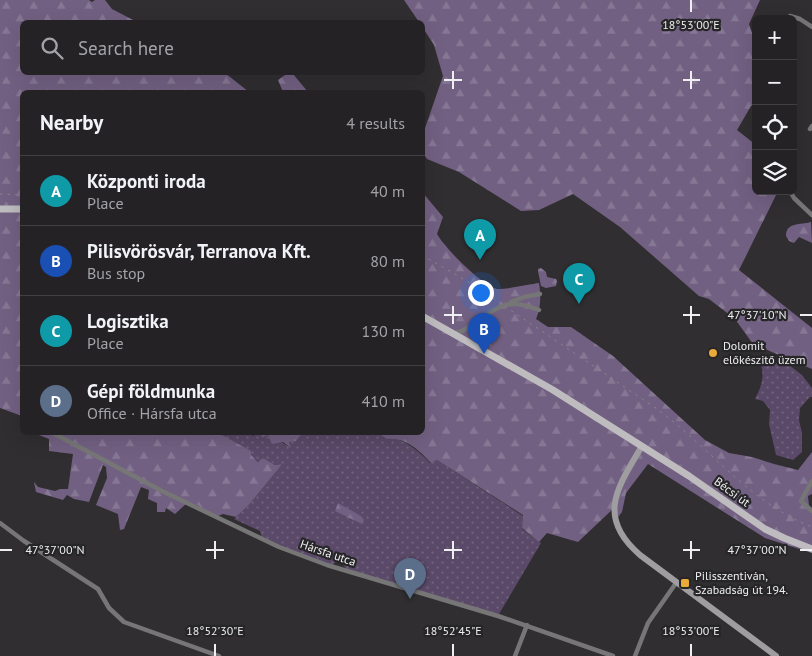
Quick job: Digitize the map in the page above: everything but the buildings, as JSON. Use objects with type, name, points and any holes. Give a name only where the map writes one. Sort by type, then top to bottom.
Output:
[{"type":"main road","points":[[0,209],[20,209]]},
{"type":"main road","name":"Bécsi út","points":[[425,318],[553,390],[712,491],[765,529],[812,548]]},
{"type":"main road","points":[[642,446],[621,483],[615,498],[614,516],[617,527],[630,547],[776,656]]},
{"type":"street","points":[[797,18],[812,27]]},
{"type":"street","points":[[792,195],[812,215]]},
{"type":"street","points":[[455,333],[470,327],[507,303],[540,294]]},
{"type":"street","points":[[507,303],[524,304],[539,310]]},
{"type":"street","points":[[469,341],[467,332],[470,327]]},
{"type":"street","name":"Hársfa utca","points":[[57,435],[162,491],[279,547],[334,568],[526,625],[613,656]]},
{"type":"street","points":[[812,481],[801,501],[812,511]]},
{"type":"street","points":[[0,523],[24,542],[98,589],[109,608],[124,622],[206,654],[219,656]]},
{"type":"street","points":[[635,656],[648,623],[676,583]]},
{"type":"street","points":[[515,656],[526,625]]},
{"type":"shaded area","points":[[760,361],[789,365],[802,375],[812,388],[812,397],[800,408],[799,420],[802,433],[802,452],[793,460],[776,455],[769,424],[770,410],[763,401],[755,399],[762,380]]},
{"type":"shaded area","points":[[222,435],[261,435],[262,438],[268,435],[290,447],[289,442],[298,435],[382,435],[395,438],[407,444],[430,463],[437,460],[523,516],[522,529],[541,543],[499,614],[406,589],[346,569],[338,561],[331,565],[262,539],[260,531],[234,519],[248,506],[280,467],[280,464],[275,465],[263,458],[259,462]]},
{"type":"green space","points":[[0,0],[89,0],[92,2],[95,0],[105,0],[112,9],[133,20],[20,20],[20,75],[228,75],[246,90],[20,90],[20,415],[0,408]]},
{"type":"green space","points":[[404,0],[760,0],[749,24],[752,33],[752,106],[737,130],[752,142],[752,195],[776,195],[739,270],[812,328],[812,369],[753,344],[735,319],[709,299],[699,296],[620,227],[573,194],[539,210],[521,211],[459,172],[427,159],[425,156],[425,128],[443,76],[434,45],[425,31],[425,20],[418,20]]},
{"type":"green space","points":[[285,75],[294,75],[306,90],[282,90],[278,80]]},
{"type":"green space","points":[[425,195],[443,217],[437,234],[473,274],[497,289],[539,283],[540,301],[536,319],[548,327],[571,327],[613,356],[705,440],[729,453],[752,457],[798,470],[812,452],[812,494],[808,496],[809,506],[812,508],[812,553],[765,538],[648,464],[626,493],[622,512],[618,517],[615,507],[578,542],[547,533],[539,542],[522,528],[523,515],[437,460],[431,463],[422,453],[406,442],[387,439],[381,435],[425,435]]},
{"type":"green space","points":[[811,222],[812,243],[799,237],[794,243],[789,241],[786,236],[788,228]]},
{"type":"green space","points":[[541,268],[546,272],[547,277],[556,279],[556,286],[546,288],[541,286],[538,269]]},
{"type":"green space","points":[[39,435],[222,435],[251,451],[251,455],[258,462],[263,458],[275,465],[281,464],[248,506],[236,517],[223,514],[218,516],[201,511],[199,506],[188,502],[175,514],[166,508],[165,512],[157,512],[157,503],[148,499],[149,490],[141,487],[124,529],[120,530],[118,514],[96,505],[107,478],[106,467],[103,465],[89,502],[74,499],[67,495],[63,500],[36,492],[34,482],[38,487],[55,491],[68,489],[73,454],[49,451],[49,439]]},
{"type":"green space","points":[[268,435],[300,435],[296,441],[289,442],[291,448],[283,442],[272,444]]},
{"type":"green space","points":[[338,503],[361,516],[364,520],[362,524],[335,511]]},
{"type":"railway","points":[[0,194],[20,195]]},
{"type":"railway","points":[[425,257],[475,286],[657,409],[749,489],[790,517],[812,527]]},
{"type":"place","name":"Központi iroda","points":[[480,260]]},
{"type":"place","name":"Logisztika","points":[[579,304]]},
{"type":"place","name":"Dolomit előkészitő üzem","points":[[713,353]]},
{"type":"place","name":"Pilisvörösvár, Terranova Kft.","points":[[484,354]]},
{"type":"place","name":"Pilisszentiván, Szabadság út 194.","points":[[685,583]]},
{"type":"place","name":"Gépi földmunka","points":[[410,599]]}]
